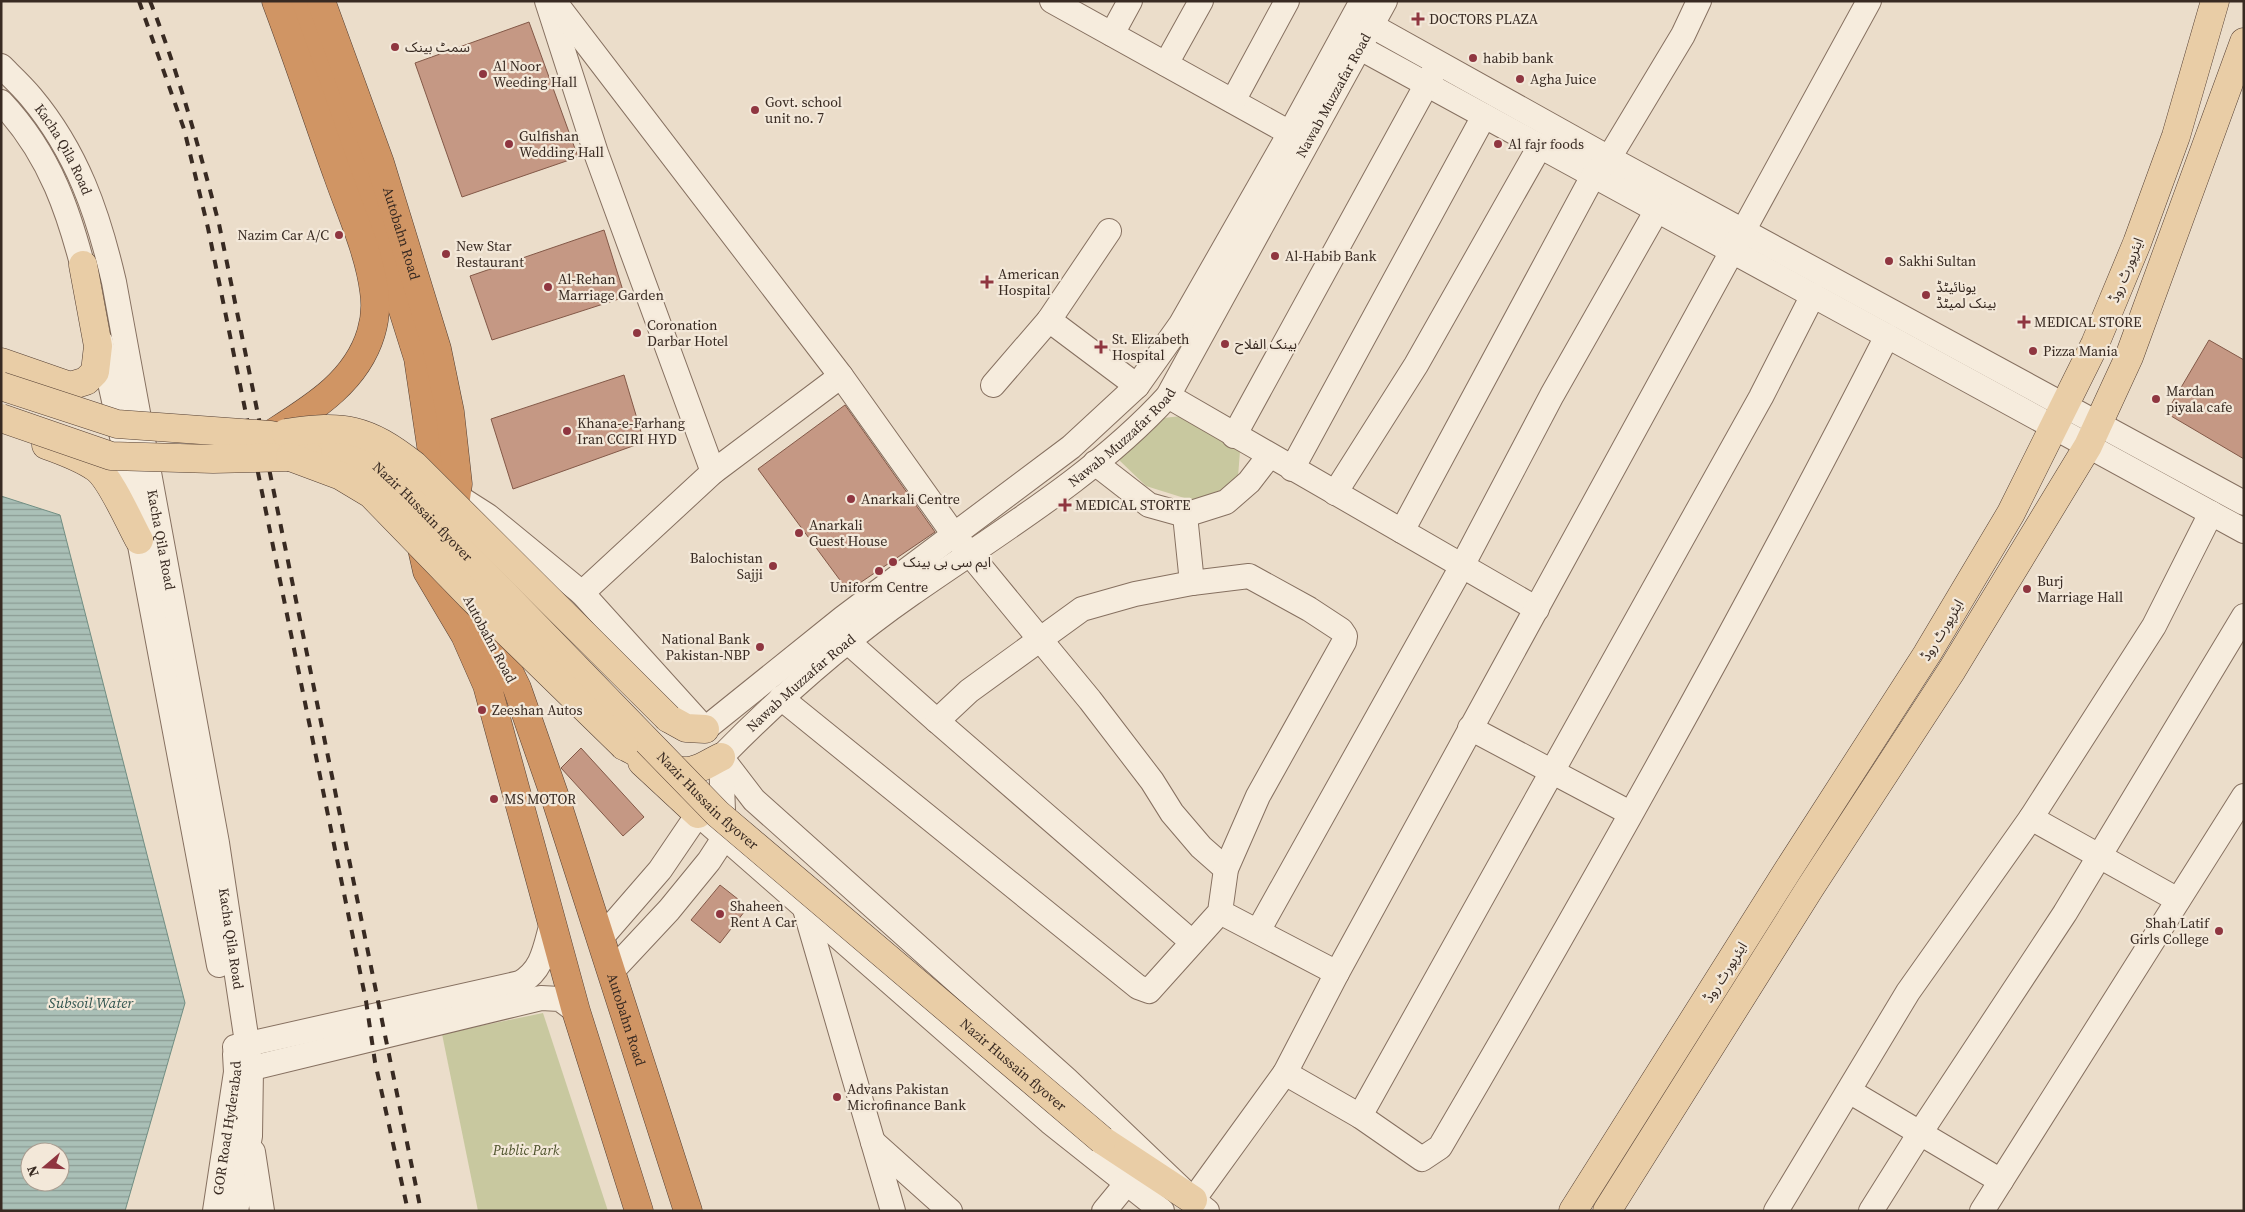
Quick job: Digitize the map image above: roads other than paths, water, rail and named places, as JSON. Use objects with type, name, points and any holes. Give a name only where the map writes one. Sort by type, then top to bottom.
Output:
[{"type":"highway","points":[[270,435],[314,407],[336,388],[366,345],[372,332],[374,311],[371,278],[356,226],[276,1]]},
{"type":"highway","name":"Autobahn Road","points":[[300,1],[350,142],[418,358],[434,466],[420,540],[427,571],[465,635],[486,685],[576,1011],[639,1211]]},
{"type":"highway","name":"Autobahn Road","points":[[321,1],[380,163],[437,348],[450,412],[458,484],[452,528],[464,588],[517,688],[601,938],[688,1211]]},
{"type":"main road","name":"ایئرپورٹ روڈ","points":[[1573,1211],[1927,654],[2011,513],[2095,344],[2137,243],[2176,136],[2215,1]]},
{"type":"main road","name":"ایئرپورٹ روڈ","points":[[1607,1211],[1810,888],[1952,670],[2092,434],[2129,356],[2244,42]]},
{"type":"main road","points":[[1,362],[70,386],[86,381],[95,372],[98,346],[82,265]]},
{"type":"main road","name":"Nazir Hussain flyover","points":[[1,386],[117,424],[270,435],[365,459],[388,476],[718,814],[1102,1140],[1193,1207]]},
{"type":"main road","name":"Nazir Hussain flyover","points":[[1,418],[111,456],[161,459],[290,457],[331,449]]},
{"type":"main road","points":[[270,435],[322,427],[346,429],[370,437],[396,451],[420,471],[483,536],[668,718],[686,728],[705,730]]},
{"type":"main road","points":[[1,430],[66,452],[97,469],[110,487],[138,540]]},
{"type":"main road","points":[[290,457],[341,476],[371,494],[470,596],[624,746],[698,814]]},
{"type":"main road","points":[[624,746],[662,766],[680,771],[693,770],[721,757]]},
{"type":"street","points":[[547,1],[596,153],[713,472]]},
{"type":"street","points":[[554,1],[840,376],[954,536],[1042,640],[1152,781],[1172,813],[1201,847],[1226,869]]},
{"type":"street","points":[[1052,1],[1290,133]]},
{"type":"street","points":[[1112,34],[1130,1]]},
{"type":"street","points":[[1166,64],[1201,1]]},
{"type":"street","points":[[1232,101],[1287,1]]},
{"type":"street","name":"Nawab Muzzafar Road","points":[[721,757],[781,698],[847,641],[911,594],[970,555],[1094,463],[1139,428],[1168,396],[1351,43],[1363,15],[1385,1]]},
{"type":"street","points":[[1402,531],[1593,176],[1609,158],[1683,35],[1699,1]]},
{"type":"street","points":[[721,757],[754,800],[1066,1079],[1193,1207],[1285,1073],[1336,973],[1734,252],[1744,230],[1869,1]]},
{"type":"street","points":[[1363,15],[1438,63],[1744,230],[2059,416],[2092,434],[2244,503]]},
{"type":"street","points":[[1351,43],[1887,336],[2059,416]]},
{"type":"street","name":"Nawab Muzzafar Road","points":[[705,730],[843,618],[1071,447],[1137,386],[1181,324],[1290,133],[1351,43]]},
{"type":"street","points":[[1234,436],[1438,63]]},
{"type":"street","name":"Kacha Qila Road","points":[[1,66],[31,96],[60,138],[86,184],[102,232],[114,282],[217,843],[241,1045]]},
{"type":"street","name":"Kacha Qila Road","points":[[1,102],[39,149],[69,214],[82,265],[126,455],[138,540],[241,1045]]},
{"type":"street","points":[[1292,469],[1484,116]]},
{"type":"street","points":[[1335,494],[1416,365],[1540,146]]},
{"type":"street","points":[[1258,932],[1462,566],[1552,395],[1657,210]]},
{"type":"street","points":[[993,385],[1049,320],[1109,231]]},
{"type":"street","points":[[1360,1116],[1762,397],[1813,295]]},
{"type":"street","points":[[1049,320],[1137,386]]},
{"type":"street","points":[[1285,1073],[1360,1116],[1422,1159],[1440,1147],[1531,992],[1800,507],[1887,336]]},
{"type":"street","points":[[582,593],[713,472],[840,376]]},
{"type":"street","points":[[1168,396],[1234,436],[1536,609]]},
{"type":"street","points":[[2092,434],[2210,513],[2244,531]]},
{"type":"street","points":[[1094,463],[1149,505],[1185,515],[1226,502],[1249,482],[1269,456]]},
{"type":"street","points":[[432,479],[488,516],[582,593],[705,730]]},
{"type":"street","points":[[1776,1211],[1908,992],[2031,818],[2154,626],[2210,513]]},
{"type":"street","points":[[1185,515],[1192,583]]},
{"type":"street","points":[[781,698],[1143,991],[1149,991],[1220,912],[1226,869],[1258,796],[1344,642],[1345,636],[1341,630],[1309,609],[1249,576],[1192,583],[1136,594],[1082,609],[1042,640],[969,691],[937,721]]},
{"type":"street","points":[[1871,1211],[2065,913],[2244,616]]},
{"type":"street","points":[[847,641],[1192,942]]},
{"type":"street","points":[[1470,728],[1630,813]]},
{"type":"street","points":[[611,972],[669,910],[709,861],[724,838],[721,757]]},
{"type":"street","points":[[601,938],[660,870],[698,814],[693,770]]},
{"type":"street","points":[[1982,1211],[2244,796]]},
{"type":"street","points":[[698,814],[1050,1122],[1162,1211]]},
{"type":"street","points":[[2031,818],[2178,900]]},
{"type":"street","points":[[806,909],[894,1211]]},
{"type":"street","points":[[1220,912],[1336,973]]},
{"type":"street","points":[[241,1045],[520,983],[530,977],[542,962],[552,923]]},
{"type":"street","points":[[244,1071],[541,998],[560,999],[576,1011]]},
{"type":"street","name":"GOR Road Hyderabad","points":[[236,1211],[250,1136],[241,1045]]},
{"type":"street","name":"GOR Road Hyderabad","points":[[215,1211],[244,1071]]},
{"type":"street","points":[[1849,1091],[2001,1181]]},
{"type":"street","points":[[250,1136],[262,1211]]},
{"type":"street","points":[[873,1142],[950,1211]]},
{"type":"street","points":[[1104,1211],[1127,1183]]},
{"type":"water","name":"Subsoil Water","points":[[1,496],[60,515],[185,1003],[125,1211],[1,1211]]},
{"type":"railway","points":[[139,1],[184,129],[208,228],[366,1001],[375,1062],[408,1211]]},
{"type":"railway","points":[[150,1],[179,84],[219,224],[421,1211]]},
{"type":"place","name":"DOCTORS PLAZA","points":[[1418,19]]},
{"type":"place","name":"سمٹ بینک","points":[[395,47]]},
{"type":"place","name":"habib bank","points":[[1473,58]]},
{"type":"place","name":"Al Noor Weeding Hall","points":[[483,74]]},
{"type":"place","name":"Agha Juice","points":[[1520,79]]},
{"type":"place","name":"Govt. school unit no. 7","points":[[755,110]]},
{"type":"place","name":"Gulfishan Wedding Hall","points":[[509,144]]},
{"type":"place","name":"Al fajr foods","points":[[1498,144]]},
{"type":"place","name":"Nazim Car A/C","points":[[339,235]]},
{"type":"place","name":"New Star Restaurant","points":[[446,254]]},
{"type":"place","name":"Al-Habib Bank","points":[[1275,256]]},
{"type":"place","name":"Sakhi Sultan","points":[[1889,261]]},
{"type":"place","name":"American Hospital","points":[[987,282]]},
{"type":"place","name":"Al-Rehan Marriage Garden","points":[[548,287]]},
{"type":"place","name":"یونائیٹڈ بینک لمیٹڈ","points":[[1926,295]]},
{"type":"place","name":"MEDICAL STORE","points":[[2024,322]]},
{"type":"place","name":"Coronation Darbar Hotel","points":[[637,333]]},
{"type":"place","name":"بینک الفلاح","points":[[1225,344]]},
{"type":"place","name":"St. Elizabeth Hospital","points":[[1101,347]]},
{"type":"place","name":"Pizza Mania","points":[[2033,351]]},
{"type":"place","name":"Mardan piyala cafe","points":[[2156,399]]},
{"type":"place","name":"Khana-e-Farhang Iran CCIRI HYD","points":[[567,431]]},
{"type":"place","name":"Anarkali Centre","points":[[851,499]]},
{"type":"place","name":"MEDICAL STORTE","points":[[1065,505]]},
{"type":"place","name":"Anarkali Guest House","points":[[799,533]]},
{"type":"place","name":"ایم سی بی بینک","points":[[893,562]]},
{"type":"place","name":"Balochistan Sajji","points":[[773,566]]},
{"type":"place","name":"Uniform Centre","points":[[879,571]]},
{"type":"place","name":"Burj Marriage Hall","points":[[2027,589]]},
{"type":"place","name":"National Bank Pakistan-NBP","points":[[760,647]]},
{"type":"place","name":"Zeeshan Autos","points":[[482,710]]},
{"type":"place","name":"MS MOTOR","points":[[494,799]]},
{"type":"place","name":"Shaheen Rent A Car","points":[[720,914]]},
{"type":"place","name":"Shah Latif Girls College","points":[[2219,931]]},
{"type":"place","name":"Advans Pakistan Microfinance Bank","points":[[837,1097]]},
{"type":"park label","name":"Public Park","points":[[526,1150]]}]
